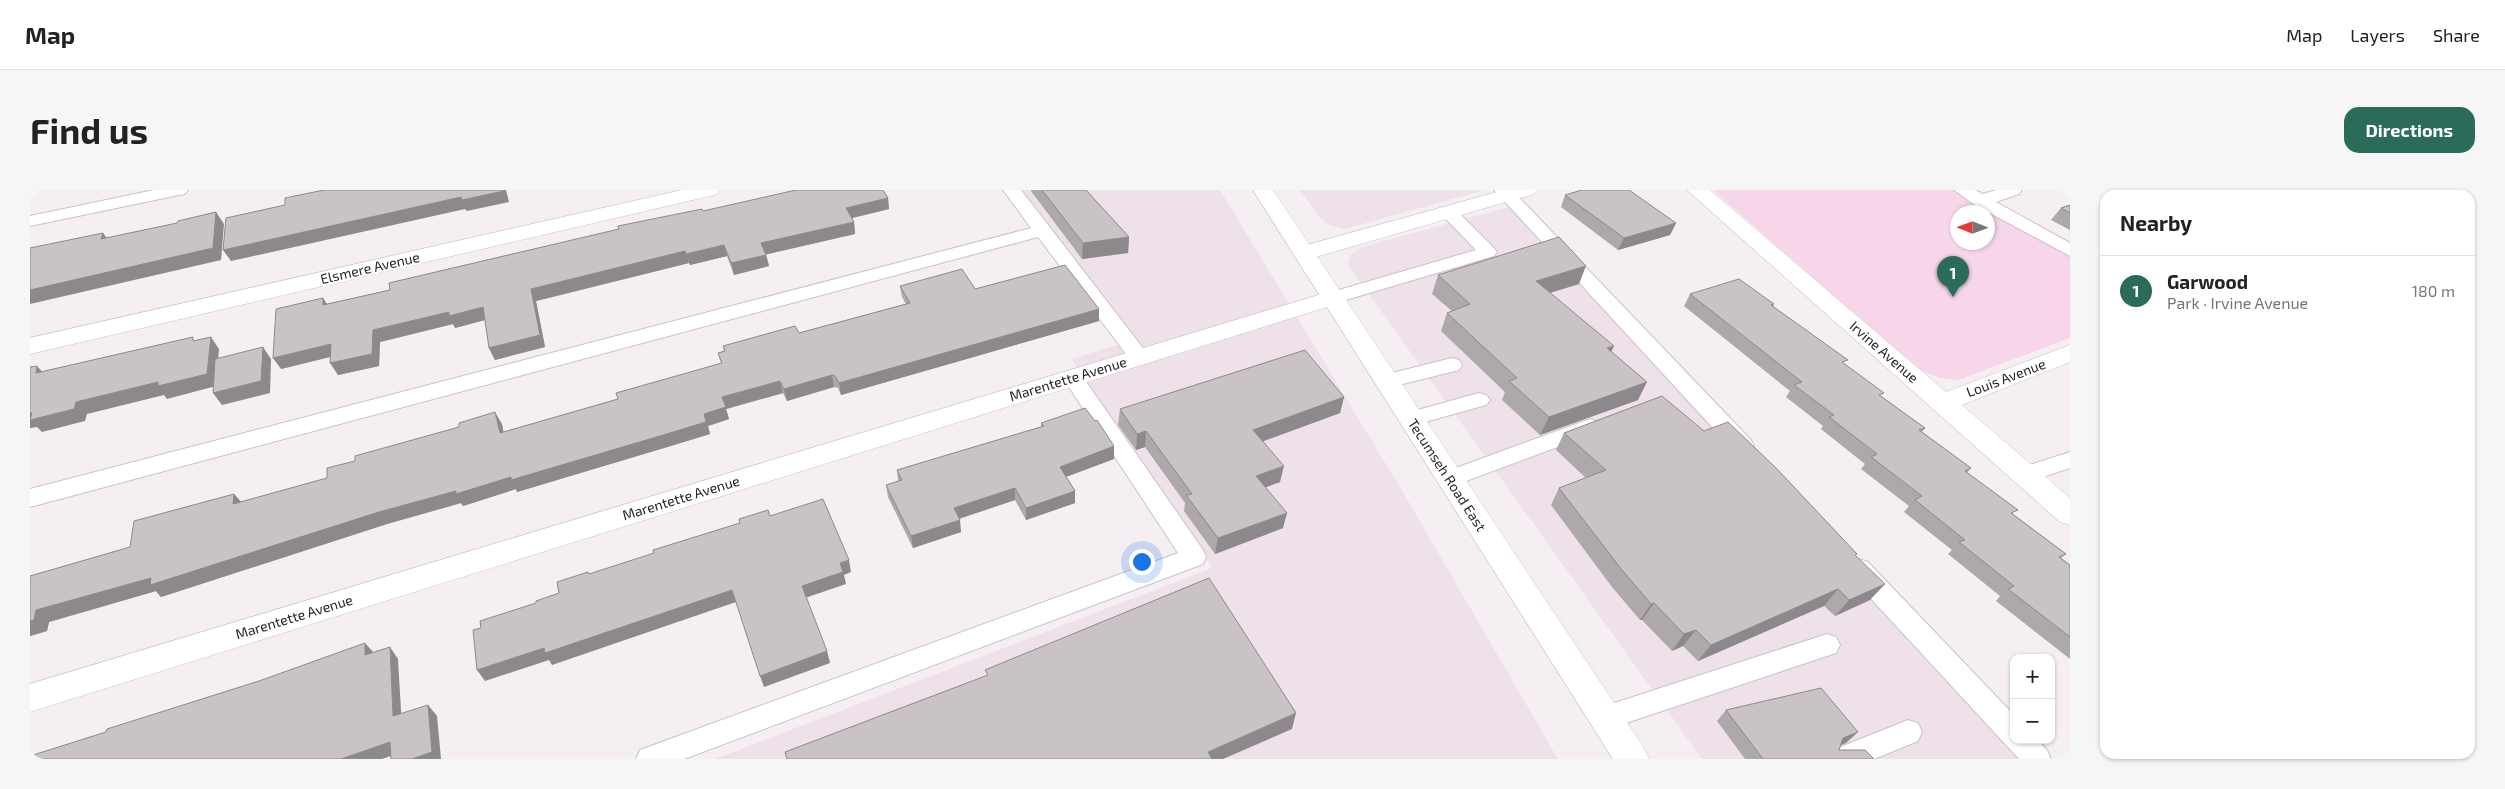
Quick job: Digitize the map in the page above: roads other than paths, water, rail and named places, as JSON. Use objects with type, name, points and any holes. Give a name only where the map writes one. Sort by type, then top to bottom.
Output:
[{"type":"street","name":"Elsmere Avenue","points":[[30,346],[710,190]]},
{"type":"street","name":"Tecumseh Road East","points":[[1263,190],[1632,759]]},
{"type":"street","name":"Irvine Avenue","points":[[1697,190],[2070,514]]},
{"type":"street","points":[[1304,253],[1513,192]]},
{"type":"street","name":"Marentette Avenue","points":[[30,698],[1332,298]]},
{"type":"street","name":"Louis Avenue","points":[[1942,403],[2070,353]]},
{"type":"lane","points":[[30,220],[179,190]]},
{"type":"lane","points":[[1012,190],[1139,357]]},
{"type":"lane","points":[[1963,190],[2070,251]]},
{"type":"lane","points":[[1981,201],[2013,190]]},
{"type":"lane","points":[[1513,192],[1755,458]]},
{"type":"lane","points":[[1332,298],[1488,252],[1448,212]]},
{"type":"lane","points":[[30,498],[1043,230]]},
{"type":"lane","points":[[1387,381],[1452,365]]},
{"type":"lane","points":[[650,759],[1194,557],[1073,378]]},
{"type":"lane","points":[[1411,418],[1479,400]]},
{"type":"lane","points":[[1450,479],[1610,420]]},
{"type":"lane","points":[[2025,475],[2070,460]]},
{"type":"lane","points":[[1843,553],[2010,730]]},
{"type":"lane","points":[[1605,718],[1827,645]]},
{"type":"lane","points":[[1843,759],[1908,732]]},
{"type":"lane","points":[[2023,744],[2037,759]]},
{"type":"place","name":"Garwood","points":[[1953,297]]}]
